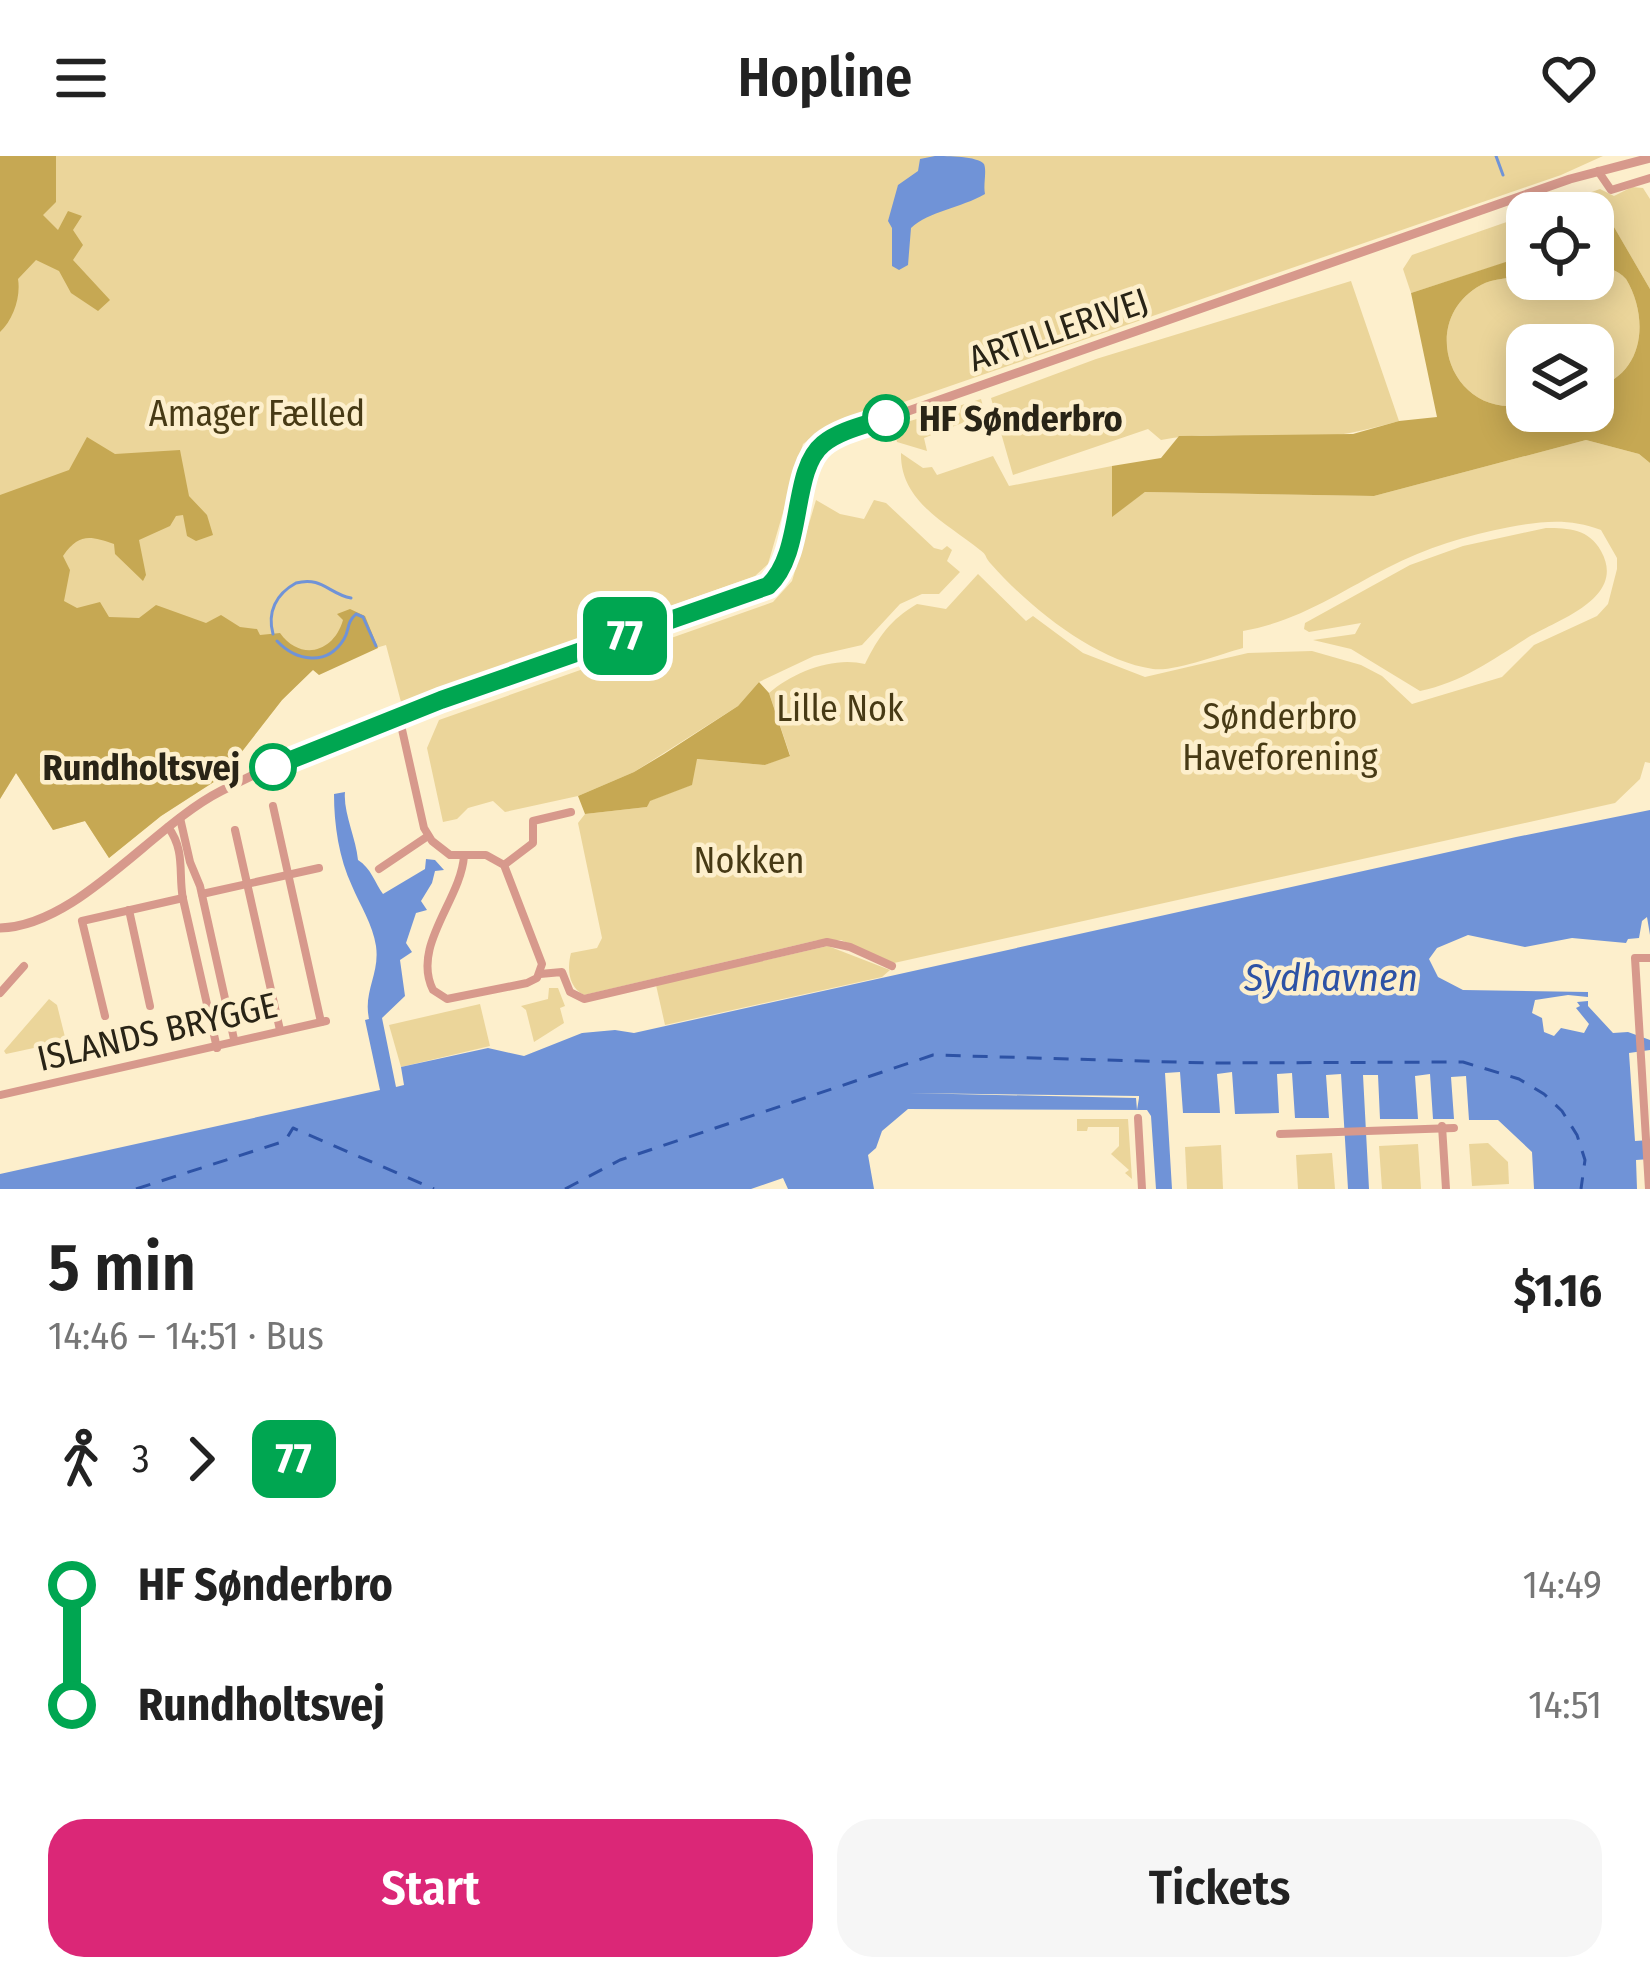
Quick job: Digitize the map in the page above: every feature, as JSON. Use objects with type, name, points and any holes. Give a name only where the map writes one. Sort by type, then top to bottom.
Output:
[{"type":"street","name":"ARTILLERIVEJ","points":[[0,928],[26,925],[56,913],[180,818],[239,782],[399,716],[768,586],[786,560],[814,454],[837,436],[1598,170],[1650,158]]},
{"type":"street","points":[[1598,170],[1611,190],[1650,178]]},
{"type":"street","points":[[399,716],[428,836],[446,854],[486,855],[504,865],[541,960],[540,974]]},
{"type":"street","points":[[273,806],[289,875]]},
{"type":"street","points":[[504,865],[533,843],[533,821],[571,812]]},
{"type":"street","points":[[180,818],[234,1039]]},
{"type":"street","points":[[169,827],[184,868],[183,898],[217,1048]]},
{"type":"street","points":[[235,830],[280,1030]]},
{"type":"street","points":[[379,869],[428,836]]},
{"type":"street","points":[[464,856],[459,883],[430,951],[428,978],[442,998],[562,972],[570,992],[584,999],[827,942],[892,966]]},
{"type":"street","points":[[202,894],[319,868]]},
{"type":"street","name":"ISLANDS BRYGGE","points":[[0,1095],[324,1021],[289,875]]},
{"type":"street","points":[[105,1016],[82,921],[183,898]]},
{"type":"street","points":[[129,910],[150,1006]]},
{"type":"street","points":[[1648,1189],[1635,958],[1650,958]]},
{"type":"street","points":[[0,993],[24,966]]},
{"type":"street","points":[[1138,1118],[1142,1189]]},
{"type":"street","points":[[1442,1126],[1446,1189]]},
{"type":"street","points":[[1280,1134],[1454,1128]]},
{"type":"green space","name":"Amager Fælled","points":[[0,156],[1603,156],[1561,175],[820,431],[803,444],[768,564],[755,576],[401,702],[386,645],[315,666],[223,776],[161,816],[109,858],[85,821],[53,830],[16,773],[0,799]]},
{"type":"green space","points":[[1632,187],[1643,188],[1650,199],[1650,289],[1614,227],[1614,196]]},
{"type":"green space","points":[[1506,222],[1506,262],[1411,293],[1403,269],[1412,255]]},
{"type":"green space","points":[[1614,271],[1626,279],[1640,328],[1638,344],[1623,372],[1614,379],[1614,324],[1506,324],[1506,406],[1479,398],[1462,384],[1451,365],[1450,321],[1461,301],[1481,285],[1503,278],[1506,300],[1614,300]]},
{"type":"green space","points":[[1351,281],[1399,421],[1305,438],[1215,435],[1161,440],[1148,429],[1013,475],[991,398],[1096,359]]},
{"type":"green space","points":[[981,399],[985,414],[924,438],[927,451],[897,442],[894,426]]},
{"type":"green space","points":[[1586,440],[1639,454],[1650,463],[1650,763],[1645,762],[1640,779],[1615,803],[894,963],[841,940],[818,940],[584,995],[572,982],[571,953],[597,948],[602,938],[578,823],[585,814],[647,807],[649,801],[691,785],[696,759],[765,765],[790,755],[769,693],[814,668],[840,662],[865,664],[899,616],[917,604],[946,609],[978,574],[1026,621],[1033,616],[1083,653],[1145,677],[1248,653],[1312,651],[1382,676],[1412,704],[1502,677],[1534,645],[1597,616],[1608,604],[1617,569],[1617,558],[1601,530],[1590,526],[1545,522],[1494,530],[1417,554],[1300,613],[1243,631],[1243,648],[1153,669],[1086,644],[1024,597],[982,552],[917,498],[908,485],[901,453],[923,468],[932,467],[937,475],[993,456],[1009,486],[1112,466],[1112,516],[1145,492],[1374,496]]},
{"type":"green space","points":[[816,500],[840,514],[864,519],[874,500],[886,503],[934,548],[952,550],[947,561],[960,572],[939,594],[922,594],[900,604],[862,645],[814,656],[759,682],[738,706],[634,772],[578,796],[505,812],[493,801],[443,822],[427,748],[439,720],[773,602],[792,581]]},
{"type":"green space","points":[[1546,528],[1584,534],[1601,551],[1607,568],[1597,595],[1569,616],[1450,682],[1420,691],[1351,649],[1313,640],[1355,634],[1361,623],[1304,629],[1305,623],[1410,565],[1463,546]]},
{"type":"green space","points":[[828,946],[890,970],[882,977],[665,1025],[656,985]]},
{"type":"green space","points":[[549,988],[558,988],[565,1006],[560,1008],[564,1023],[534,1042],[521,1006],[548,999]]},
{"type":"green space","points":[[49,999],[57,1005],[66,1041],[6,1054],[4,1051]]},
{"type":"green space","points":[[480,1004],[490,1046],[401,1067],[389,1025]]},
{"type":"green space","points":[[1077,1119],[1128,1119],[1132,1179],[1111,1154],[1119,1146],[1119,1127],[1077,1131]]},
{"type":"green space","points":[[1488,1143],[1508,1162],[1509,1184],[1472,1186],[1469,1144]]},
{"type":"green space","points":[[1418,1144],[1421,1189],[1382,1189],[1379,1146]]},
{"type":"green space","points":[[1221,1145],[1223,1189],[1187,1189],[1185,1147]]},
{"type":"green space","points":[[1332,1153],[1335,1189],[1298,1189],[1296,1155]]},
{"type":"shaded area","points":[[0,156],[56,156],[56,202],[43,215],[58,230],[68,211],[82,216],[73,230],[83,245],[73,260],[110,300],[98,311],[71,293],[59,271],[36,260],[18,279],[15,308],[0,332]]},
{"type":"shaded area","points":[[1614,227],[1650,289],[1650,463],[1639,454],[1586,440],[1374,496],[1145,492],[1112,517],[1112,466],[1161,458],[1179,436],[1353,434],[1399,421],[1437,417],[1411,293],[1506,262],[1506,278],[1481,285],[1461,301],[1450,321],[1451,365],[1462,384],[1479,398],[1506,406],[1506,432],[1614,432],[1614,379],[1632,359],[1640,328],[1634,295],[1626,279],[1615,271]]},
{"type":"shaded area","points":[[87,437],[115,454],[180,450],[189,496],[207,515],[213,535],[196,541],[187,536],[183,515],[139,540],[143,581],[115,554],[114,544],[80,540],[63,556],[70,570],[64,601],[77,608],[100,602],[109,617],[139,618],[156,605],[206,623],[221,615],[240,627],[257,629],[260,635],[280,633],[297,648],[307,650],[332,640],[343,620],[337,614],[350,609],[365,616],[378,648],[319,675],[313,670],[282,700],[223,776],[161,816],[109,858],[85,821],[53,830],[16,773],[0,799],[0,495],[69,470]]},
{"type":"shaded area","points":[[759,682],[769,693],[790,756],[765,765],[697,759],[692,785],[650,801],[647,807],[585,814],[578,796],[664,754],[738,706]]},
{"type":"water","points":[[935,156],[984,164],[985,194],[911,228],[908,265],[899,270],[892,266],[888,221],[898,185],[918,171],[920,159]]},
{"type":"water","name":"Sydhavnen","points":[[345,792],[358,860],[383,894],[425,869],[426,859],[435,860],[444,870],[435,871],[421,901],[427,910],[416,913],[406,943],[412,952],[400,960],[405,996],[382,1018],[396,1087],[404,1085],[401,1067],[488,1048],[524,1056],[582,1033],[634,1033],[1650,810],[1650,935],[1647,917],[1639,938],[1626,943],[1572,938],[1525,947],[1468,935],[1437,948],[1429,959],[1438,977],[1463,990],[1588,992],[1588,1006],[1613,1033],[1628,1032],[1650,1040],[1650,1050],[1629,1053],[1635,1141],[1650,1140],[1650,1159],[1636,1160],[1637,1189],[1534,1189],[1532,1152],[1498,1120],[1469,1120],[1466,1076],[1451,1077],[1454,1119],[1433,1119],[1430,1074],[1415,1076],[1418,1119],[1380,1119],[1378,1075],[1363,1075],[1369,1189],[1348,1189],[1341,1074],[1326,1075],[1329,1118],[1295,1118],[1292,1073],[1277,1074],[1279,1113],[1235,1114],[1232,1072],[1217,1074],[1220,1113],[1183,1113],[1180,1072],[1165,1073],[1172,1189],[1156,1189],[1147,1110],[908,1109],[882,1131],[868,1155],[874,1189],[788,1189],[783,1178],[751,1189],[0,1189],[0,1174],[380,1090],[365,1020],[369,1019],[376,946],[344,864],[336,829],[334,794]]},
{"type":"pier","points":[[1588,997],[1588,1001],[1577,1002],[1580,1006],[1576,1008],[1589,1024],[1584,1033],[1561,1028],[1554,1036],[1544,1032],[1542,1018],[1532,1013],[1535,1000]]},
{"type":"pier","points":[[909,1093],[1139,1098],[1137,1110],[1136,1098]]},
{"type":"waterway","points":[[1496,156],[1503,175]]},
{"type":"waterway","points":[[686,608],[754,585],[775,567],[811,445]]},
{"type":"waterway","points":[[693,621],[764,597],[786,580],[820,461]]},
{"type":"waterway","points":[[273,634],[275,604],[296,583],[319,584],[351,598]]},
{"type":"waterway","points":[[470,682],[679,611]]},
{"type":"waterway","points":[[277,641],[302,657],[329,654],[344,639],[356,614],[363,617],[376,646]]},
{"type":"waterway","points":[[469,697],[682,625]]},
{"type":"ferry route","points":[[565,1189],[620,1160],[933,1055],[1209,1063],[1463,1062],[1519,1079],[1562,1111],[1585,1160],[1581,1189]]},
{"type":"ferry route","points":[[136,1189],[285,1141],[293,1128],[434,1189]]},
{"type":"bus line","name":"77","points":[[273,767],[441,700],[768,586],[786,560],[814,454],[837,436],[886,418]]},
{"type":"place","name":"HF Sønderbro","points":[[886,418]]},
{"type":"place","name":"Rundholtsvej","points":[[273,767]]},
{"type":"park label","name":"Lille Nok","points":[[840,708]]},
{"type":"park label","name":"Sønderbro Haveforening","points":[[1280,736]]},
{"type":"park label","name":"Nokken","points":[[749,860]]}]
